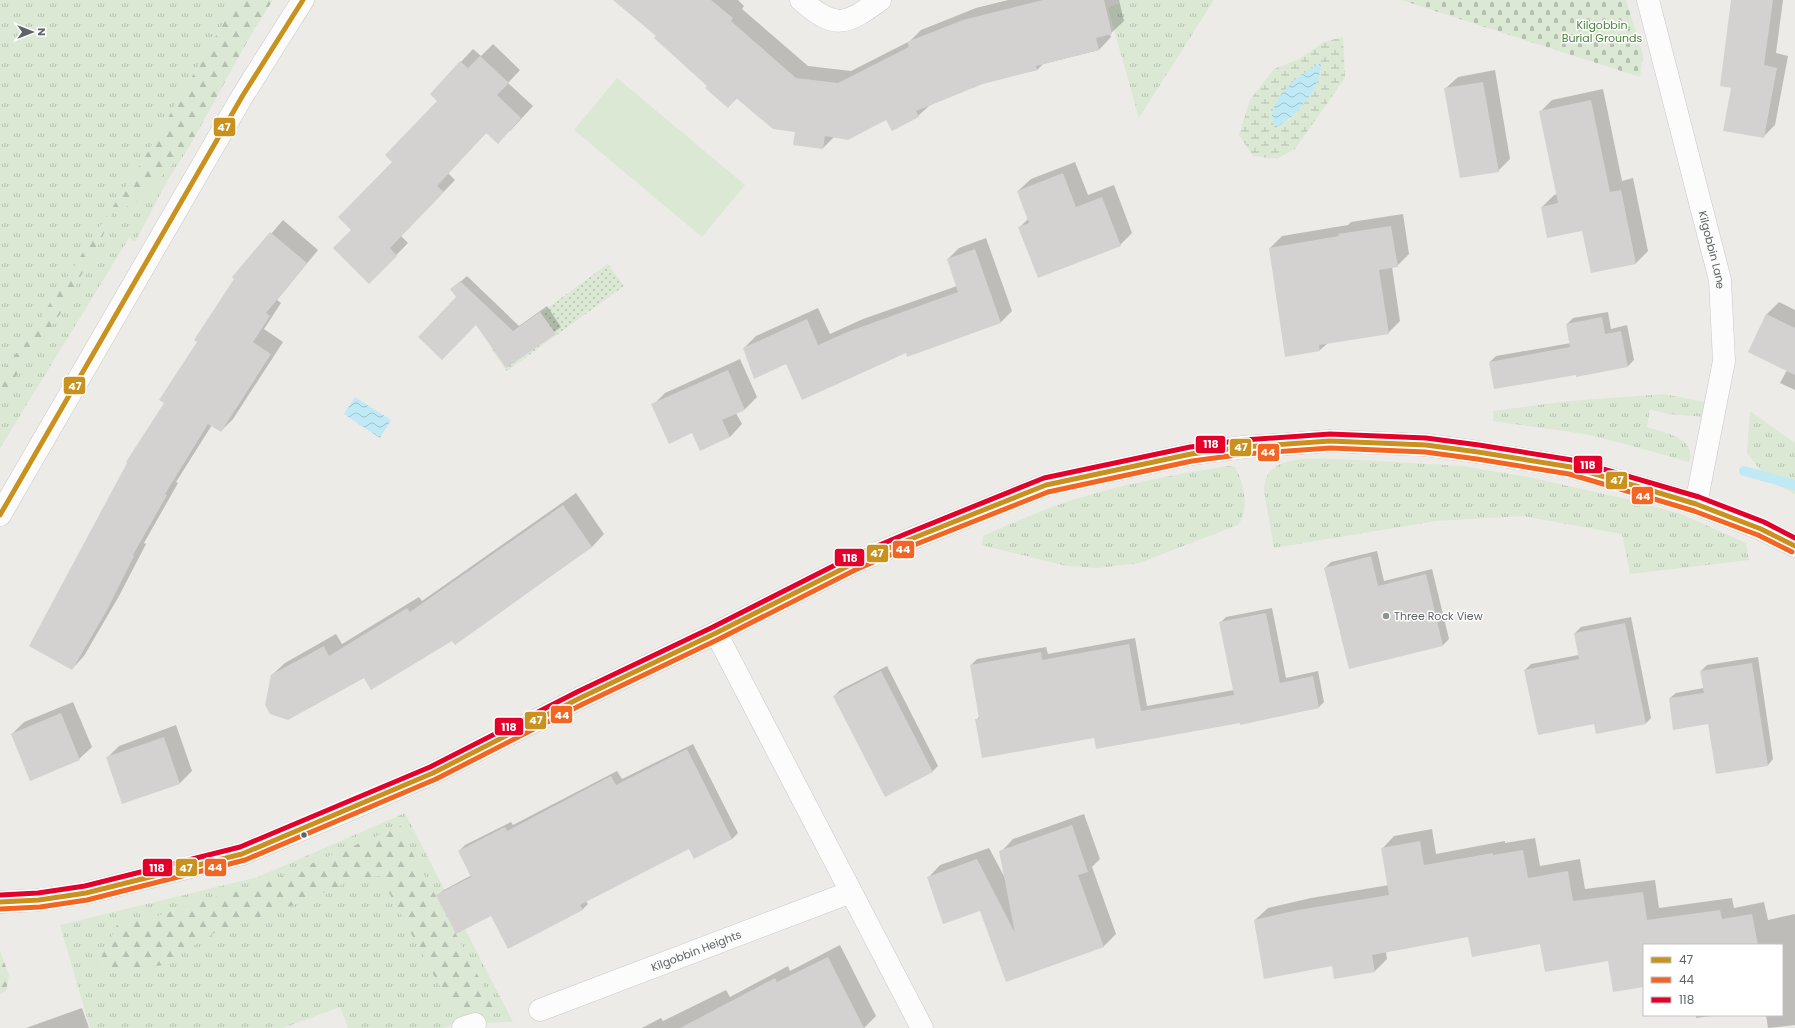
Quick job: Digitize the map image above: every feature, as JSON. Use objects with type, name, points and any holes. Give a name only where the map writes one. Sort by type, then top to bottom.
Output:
[{"type":"street","points":[[0,515],[243,95],[303,0]]},
{"type":"street","points":[[801,0],[818,14],[830,20],[840,22],[858,16],[880,0]]},
{"type":"street","name":"Kilgobbin Lane","points":[[1648,0],[1720,280],[1724,361],[1696,504]]},
{"type":"street","points":[[0,902],[39,900],[86,893],[242,854],[352,809],[433,773],[580,698],[716,633],[852,564],[913,538],[1046,485],[1190,454],[1244,447],[1330,441],[1426,445],[1478,452],[1571,467],[1696,504],[1761,529],[1795,546]]},
{"type":"street","points":[[716,633],[922,1028]]},
{"type":"street","name":"Kilgobbin Heights","points":[[540,1010],[851,892]]},
{"type":"green space","points":[[0,0],[237,0],[142,162],[108,214],[139,201],[189,147],[169,178],[135,242],[129,238],[0,448]]},
{"type":"green space","points":[[237,0],[273,0],[253,31],[189,147],[139,201],[113,212],[101,240],[78,281],[69,302],[27,359],[0,401],[0,375],[22,346],[142,162]]},
{"type":"green space","points":[[1118,0],[1214,0],[1139,118],[1108,8],[1119,3]]},
{"type":"green space","name":"Kilgobbin Burial Grounds","points":[[1401,0],[1626,0],[1643,55],[1640,77]]},
{"type":"green space","points":[[1343,37],[1345,78],[1295,149],[1277,159],[1253,156],[1239,135],[1250,100],[1274,69],[1299,59],[1324,42]],"holes":[[[1321,63],[1318,80],[1310,95],[1288,121],[1276,101],[1302,75]]]},
{"type":"green space","points":[[617,78],[745,185],[702,237],[574,130]]},
{"type":"green space","points":[[608,264],[624,286],[507,371],[491,349]]},
{"type":"green space","points":[[1664,394],[1714,404],[1707,417],[1667,414],[1650,409],[1647,427],[1670,434],[1684,442],[1690,454],[1689,462],[1585,434],[1493,421],[1493,411],[1569,401]]},
{"type":"green space","points":[[1750,411],[1795,443],[1795,494],[1767,479],[1747,453]]},
{"type":"green space","points":[[1342,459],[1463,466],[1528,477],[1631,500],[1681,514],[1746,543],[1749,560],[1630,574],[1622,534],[1523,516],[1436,521],[1274,548],[1264,491],[1266,478],[1272,470],[1281,464],[1292,460]]},
{"type":"green space","points":[[1228,466],[1235,467],[1243,488],[1245,504],[1244,512],[1238,525],[1139,563],[1099,568],[1067,566],[982,545],[983,536],[1067,502],[1134,483]]},
{"type":"green space","points":[[405,813],[513,1022],[455,1024],[443,1028],[348,1028],[340,1007],[283,1028],[90,1028],[60,925],[258,877]]},
{"type":"green space","points":[[401,826],[415,859],[496,1010],[451,1007],[380,876],[358,878],[304,901],[214,933],[163,965],[137,969],[94,972],[118,923],[157,916],[204,900],[258,886]]},
{"type":"green space","points":[[0,951],[9,975],[6,991],[0,994]]},
{"type":"water","points":[[1321,63],[1317,82],[1306,101],[1283,123],[1275,128],[1272,116],[1274,107],[1283,91],[1306,72]]},
{"type":"water","points":[[355,397],[391,420],[380,438],[344,414]]},
{"type":"building","points":[[613,0],[711,0],[733,18],[731,21],[796,78],[838,83],[909,47],[907,42],[963,20],[1043,0],[1104,0],[1112,34],[1096,38],[1099,50],[1036,66],[1037,70],[983,84],[916,111],[919,117],[892,131],[886,120],[848,140],[825,136],[823,149],[793,145],[795,132],[773,129],[736,98],[728,108],[705,88],[707,86],[654,38],[656,36]]},
{"type":"building","points":[[1731,0],[1773,0],[1764,65],[1777,68],[1764,138],[1723,131],[1731,88],[1720,86]]},
{"type":"building","points":[[480,56],[509,83],[497,95],[521,118],[498,144],[486,133],[437,186],[444,192],[390,248],[397,256],[369,284],[333,248],[351,230],[338,217],[392,162],[385,155],[437,101],[430,94],[460,61],[468,68]]},
{"type":"building","points":[[1483,82],[1499,172],[1460,178],[1444,88]]},
{"type":"building","points":[[1591,100],[1610,192],[1621,190],[1636,264],[1591,273],[1582,231],[1547,238],[1541,207],[1558,203],[1539,111]]},
{"type":"building","points":[[1063,173],[1076,207],[1102,197],[1121,246],[1038,278],[1018,227],[1029,223],[1017,191]]},
{"type":"building","points":[[1391,226],[1398,267],[1379,270],[1389,334],[1319,345],[1320,351],[1285,357],[1269,248],[1339,236],[1338,234]]},
{"type":"building","points":[[270,232],[307,263],[266,313],[270,316],[253,342],[271,354],[221,432],[208,424],[165,494],[167,495],[133,555],[134,556],[107,610],[72,670],[29,646],[127,463],[126,462],[164,403],[159,400],[197,342],[194,340],[234,279],[232,277]]},
{"type":"building","points":[[975,249],[1001,323],[907,357],[906,353],[802,400],[786,364],[754,379],[743,348],[807,319],[818,345],[850,331],[958,292],[947,259]]},
{"type":"building","points":[[460,281],[513,331],[540,312],[556,334],[506,368],[476,325],[442,360],[418,337],[456,297],[450,289]]},
{"type":"building","points":[[1766,314],[1795,328],[1795,375],[1748,352]]},
{"type":"building","points":[[1602,317],[1605,334],[1621,331],[1628,367],[1576,377],[1576,375],[1494,389],[1489,362],[1570,347],[1566,324]]},
{"type":"building","points":[[728,370],[745,410],[722,420],[730,437],[700,451],[692,433],[669,444],[651,404]]},
{"type":"building","points":[[563,505],[592,547],[455,645],[452,641],[371,690],[364,678],[288,720],[270,714],[265,705],[271,675],[324,646],[329,656],[407,608],[410,612]]},
{"type":"building","name":"Three Rock View","points":[[1371,556],[1378,586],[1426,574],[1443,646],[1349,669],[1324,568]]},
{"type":"building","points":[[1266,613],[1280,683],[1313,676],[1319,708],[1240,725],[1240,723],[1096,749],[1094,738],[982,758],[975,719],[979,719],[970,665],[1041,652],[1042,660],[1129,644],[1141,711],[1234,695],[1219,622]]},
{"type":"building","points":[[1625,623],[1646,724],[1596,734],[1594,724],[1538,735],[1524,670],[1579,659],[1574,633]]},
{"type":"building","points":[[1752,663],[1768,766],[1716,774],[1708,724],[1673,730],[1669,698],[1704,693],[1700,671]]},
{"type":"building","points":[[881,671],[933,772],[885,797],[833,696]]},
{"type":"building","points":[[61,713],[80,760],[30,781],[11,734]]},
{"type":"building","points":[[164,737],[180,784],[122,804],[106,757]]},
{"type":"building","points":[[687,749],[732,839],[694,859],[689,849],[580,905],[583,910],[508,949],[491,916],[456,934],[436,895],[471,877],[458,851],[505,827],[507,831],[611,776],[616,785]]},
{"type":"building","points":[[1072,825],[1088,872],[1078,875],[1104,947],[1006,982],[980,911],[943,924],[927,877],[977,859],[1015,933],[999,851]]},
{"type":"building","points":[[1420,841],[1424,865],[1493,853],[1493,855],[1523,850],[1528,878],[1568,871],[1573,901],[1643,892],[1647,920],[1720,910],[1722,919],[1752,914],[1758,944],[1643,944],[1643,987],[1613,992],[1608,961],[1545,972],[1540,944],[1472,957],[1468,937],[1372,955],[1375,972],[1334,979],[1332,966],[1264,979],[1254,920],[1298,910],[1389,895],[1381,848]]},
{"type":"building","points":[[828,957],[864,1028],[680,1028],[775,978],[777,982]]},
{"type":"waterway","points":[[1744,471],[1795,485]]},
{"type":"transit line","name":"47","points":[[0,515],[243,95],[303,0]]},
{"type":"transit line","name":"118","points":[[0,895],[38,893],[85,886],[240,847],[430,767],[577,692],[713,627],[849,558],[903,535],[1044,478],[1190,447],[1244,440],[1330,434],[1426,438],[1479,445],[1572,460],[1699,497],[1764,522],[1795,538]]},
{"type":"transit line","name":"47","points":[[0,902],[39,900],[86,893],[242,854],[433,773],[580,698],[716,633],[852,564],[906,541],[1046,485],[1191,454],[1244,447],[1330,441],[1426,445],[1478,452],[1571,467],[1656,492],[1696,504],[1761,529],[1795,546]]},
{"type":"transit line","name":"44","points":[[0,909],[40,907],[87,900],[245,860],[436,779],[583,704],[719,639],[855,570],[909,547],[1048,492],[1192,461],[1245,454],[1330,448],[1425,452],[1477,459],[1569,474],[1654,499],[1694,511],[1758,535],[1792,552]]},
{"type":"place","name":"Three Rock View","points":[[1386,616]]}]
